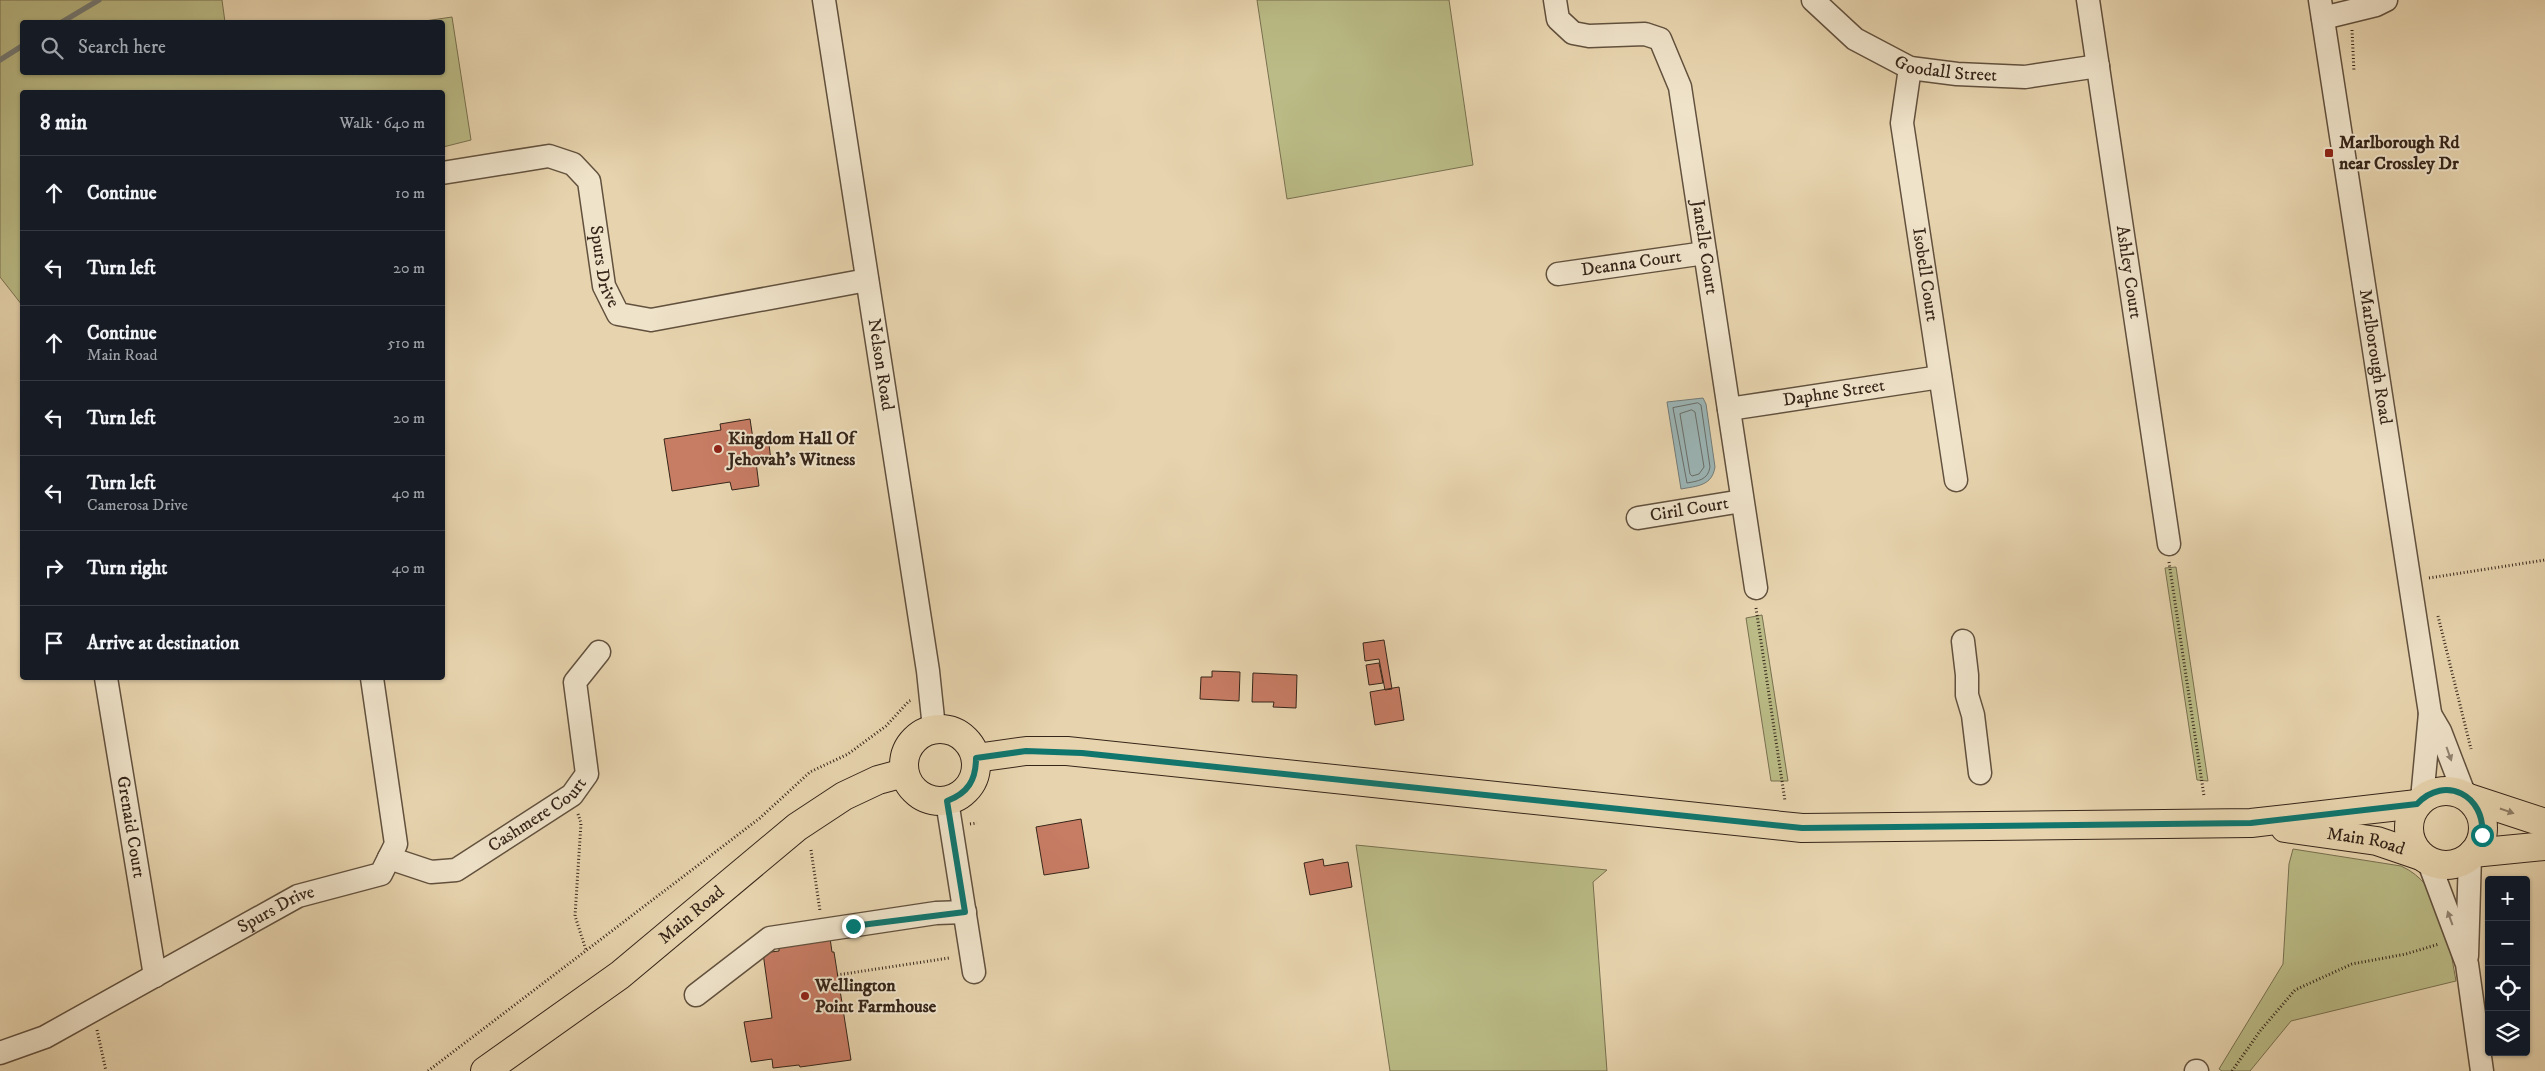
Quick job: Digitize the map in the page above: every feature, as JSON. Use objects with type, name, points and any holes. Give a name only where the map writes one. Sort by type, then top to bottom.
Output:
[{"type":"main road","points":[[934,728],[945,728],[965,738],[972,747],[976,758],[973,780],[966,790],[947,801],[925,798],[908,784],[904,773],[905,755],[913,739],[923,732],[934,728]]},
{"type":"main road","name":"Main Road","points":[[976,758],[1026,751],[1067,751],[1802,828],[2251,823],[2419,801]]},
{"type":"main road","name":"Main Road","points":[[485,1071],[620,975],[797,827],[844,796],[878,780],[904,773]]},
{"type":"main road","points":[[2467,797],[2478,809],[2483,822],[2481,842],[2472,855],[2459,863],[2446,865],[2425,858],[2412,845],[2409,831],[2410,816],[2419,801],[2432,793],[2443,790],[2455,791],[2467,797],[2545,823]]},
{"type":"main road","name":"Main Road","points":[[2251,823],[2377,841],[2425,858]]},
{"type":"main road","points":[[2472,855],[2545,846]]},
{"type":"street","name":"Nelson Road","points":[[824,0],[928,671],[934,728]]},
{"type":"street","name":"Janelle Court","points":[[1555,0],[1558,19],[1573,33],[1589,36],[1645,34],[1660,39],[1680,87],[1756,588]]},
{"type":"street","name":"Goodall Street","points":[[1813,0],[1855,39],[1910,68],[1957,74],[2025,77],[2098,66]]},
{"type":"street","name":"Ashley Court","points":[[2088,0],[2169,544]]},
{"type":"street","points":[[2322,9],[2351,11],[2376,5],[2386,0]]},
{"type":"street","name":"Marlborough Road","points":[[2322,9],[2420,580],[2430,713],[2419,801]]},
{"type":"street","name":"Isobell Court","points":[[1910,68],[1902,123],[1956,480]]},
{"type":"street","name":"Spurs Drive","points":[[445,173],[549,156],[574,164],[588,181],[604,286],[618,314],[651,320],[867,280]]},
{"type":"street","name":"Deanna Court","points":[[1558,274],[1705,253]]},
{"type":"street","name":"Daphne Street","points":[[1729,409],[1940,377]]},
{"type":"street","name":"Ciril Court","points":[[1638,518],[1742,501]]},
{"type":"street","points":[[1962,641],[1967,675],[1967,695],[1973,715],[1980,773]]},
{"type":"street","name":"Cashmere Court","points":[[388,858],[431,872],[456,870],[572,795],[587,774],[575,682],[599,652]]},
{"type":"street","name":"Grenaid Court","points":[[106,680],[155,976]]},
{"type":"street","name":"Spurs Drive","points":[[0,1053],[45,1037],[298,896],[381,874],[396,844],[372,680]]},
{"type":"street","name":"Marlborough Road","points":[[2430,713],[2467,797]]},
{"type":"street","points":[[947,801],[974,972]]},
{"type":"street","points":[[2472,855],[2467,964],[2482,1071]]},
{"type":"street","points":[[2425,858],[2467,964]]},
{"type":"street","points":[[696,994],[770,938],[965,912]]},
{"type":"path","points":[[2351,11],[2351,49],[2355,80]]},
{"type":"path","points":[[2169,544],[2169,561],[2204,796]]},
{"type":"path","points":[[2420,580],[2545,560]]},
{"type":"path","points":[[2420,580],[2429,568]]},
{"type":"path","points":[[2420,580],[2432,585]]},
{"type":"path","points":[[1756,588],[1755,606],[1785,801]]},
{"type":"path","points":[[2437,611],[2471,751]]},
{"type":"path","points":[[428,1071],[760,818],[810,772],[848,754],[886,726],[908,701]]},
{"type":"path","points":[[572,795],[581,823],[575,916],[586,950]]},
{"type":"path","points":[[811,850],[823,930]]},
{"type":"path","points":[[2232,1071],[2260,1031],[2295,990],[2352,964],[2406,954],[2444,942]]},
{"type":"path","points":[[838,974],[949,958]]},
{"type":"path","points":[[93,1010],[106,1071]]},
{"type":"green space","points":[[0,0],[222,0],[225,20],[20,20],[20,75],[445,75],[445,20],[432,20],[452,17],[471,140],[445,146],[445,90],[20,90],[20,302],[0,277]]},
{"type":"green space","points":[[1257,0],[1449,0],[1473,165],[1287,199]]},
{"type":"green space","points":[[2176,567],[2208,781],[2197,780],[2165,568]]},
{"type":"green space","points":[[1762,615],[1788,781],[1771,781],[1746,618]]},
{"type":"green space","points":[[1356,845],[1607,870],[1593,882],[1607,1071],[1390,1071]]},
{"type":"green space","points":[[2293,849],[2401,866],[2415,875],[2427,886],[2442,915],[2456,981],[2291,1021],[2250,1071],[2222,1071],[2219,1069],[2283,964],[2289,864]]},
{"type":"water","points":[[1703,398],[1706,404],[1715,467],[1711,478],[1707,482],[1698,486],[1681,489],[1667,402]]},
{"type":"building","name":"Kingdom Hall Of Jehovah's Witness","points":[[750,419],[753,439],[768,437],[771,460],[756,462],[759,486],[732,490],[730,482],[672,491],[664,439],[721,430],[720,424]]},
{"type":"building","points":[[1384,640],[1392,689],[1385,690],[1379,659],[1365,661],[1363,643]]},
{"type":"building","points":[[1379,663],[1383,683],[1369,685],[1366,665]]},
{"type":"building","points":[[1212,671],[1240,672],[1239,701],[1200,699],[1201,677],[1212,677]]},
{"type":"building","points":[[1253,673],[1297,675],[1296,708],[1273,707],[1274,702],[1252,702]]},
{"type":"building","points":[[1399,687],[1404,720],[1375,725],[1370,692]]},
{"type":"building","points":[[1081,819],[1089,868],[1044,875],[1036,827]]},
{"type":"building","points":[[1323,859],[1324,866],[1348,862],[1352,887],[1310,895],[1304,863]]},
{"type":"building","name":"Wellington Point Farmhouse","points":[[830,938],[832,952],[834,952],[851,1060],[800,1067],[799,1065],[773,1068],[772,1059],[751,1062],[744,1022],[772,1018],[763,953],[779,951],[779,946]]},
{"type":"waterway","points":[[65,20],[99,0]]},
{"type":"waterway","points":[[0,60],[20,47]]},
{"type":"place","name":"Marlborough Rd near Crossley Dr","points":[[2329,153]]},
{"type":"place","name":"Kingdom Hall Of Jehovah's Witness","points":[[718,449]]},
{"type":"place","name":"Wellington Point Farmhouse","points":[[805,996]]},
{"type":"route","points":[[853,926],[936,913],[965,912],[947,801],[958,797],[973,780],[976,758],[1026,751],[1067,751],[1802,828],[2251,823],[2417,804],[2432,793],[2449,790],[2460,793],[2474,803],[2483,822],[2482,835]]}]
